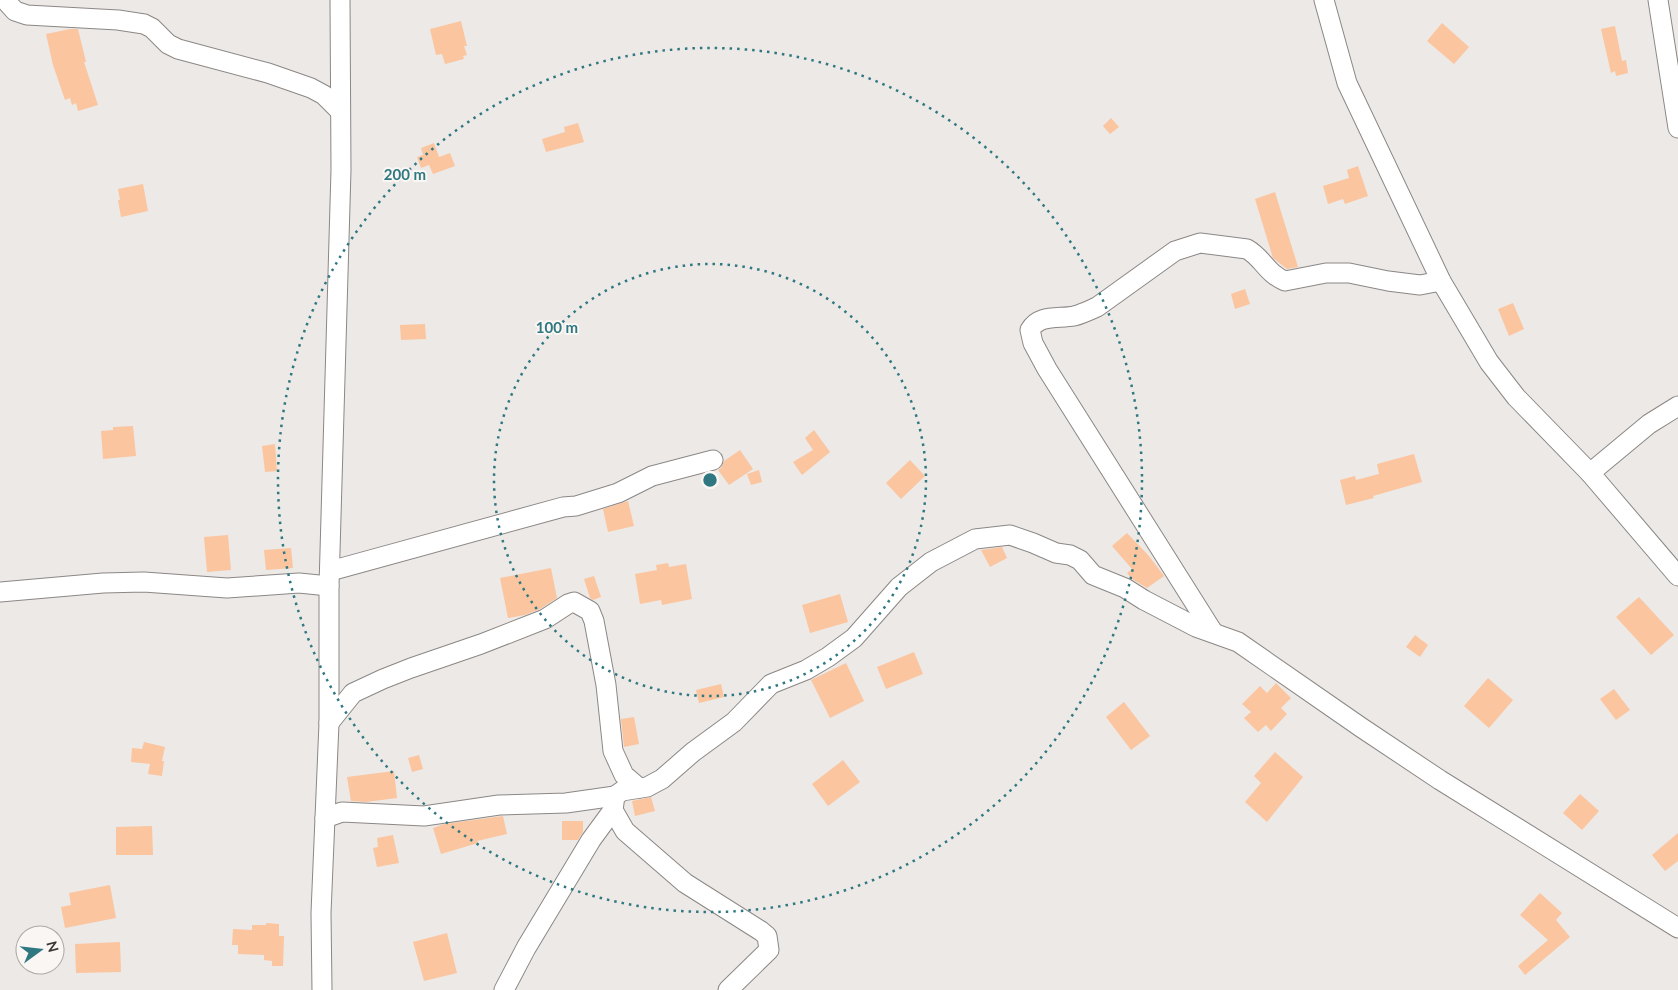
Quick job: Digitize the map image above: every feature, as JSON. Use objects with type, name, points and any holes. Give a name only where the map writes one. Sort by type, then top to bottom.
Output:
[{"type":"street","points":[[5,0],[12,9],[20,13]]},
{"type":"street","points":[[322,990],[321,914],[330,723],[330,579],[340,170],[340,0]]},
{"type":"street","points":[[1324,0],[1347,83],[1441,281],[1489,362],[1502,380],[1590,473],[1678,576]]},
{"type":"street","points":[[1658,0],[1678,128]]},
{"type":"street","points":[[0,16],[20,13],[118,20],[144,24],[152,28],[168,44],[178,49],[268,73],[311,88],[324,95],[340,111]]},
{"type":"street","points":[[1213,632],[1047,369],[1033,343],[1030,330],[1040,320],[1074,316],[1097,307],[1176,250],[1200,243],[1247,249],[1254,252],[1270,272],[1285,281],[1326,273],[1350,273],[1388,281],[1420,284],[1441,281]]},
{"type":"street","points":[[1590,473],[1649,424],[1678,406]]},
{"type":"street","points":[[0,592],[103,583],[144,582],[227,588],[330,579],[563,507],[618,494],[652,476],[713,460]]},
{"type":"street","points":[[504,990],[526,948],[622,791],[647,787],[662,779],[693,752],[734,722],[771,684],[806,670],[854,638],[899,587],[931,562],[975,539],[1010,535],[1056,553],[1070,555],[1080,560],[1093,574],[1125,588],[1196,627],[1238,642],[1440,780],[1678,928]]},
{"type":"street","points":[[330,723],[354,693],[361,689],[411,668],[545,619],[574,602],[590,611],[594,621],[606,685],[613,751],[624,775],[639,788]]},
{"type":"street","points":[[325,818],[342,812],[424,816],[499,805],[614,803]]},
{"type":"street","points":[[614,803],[625,831],[685,883],[767,936],[770,950],[728,990]]},
{"type":"building","points":[[461,21],[467,46],[464,46],[467,55],[463,56],[464,59],[445,64],[442,54],[436,55],[430,29]]},
{"type":"building","points":[[1442,23],[1469,47],[1454,64],[1427,41]]},
{"type":"building","points":[[1615,26],[1622,61],[1626,60],[1628,73],[1616,76],[1615,71],[1611,73],[1601,29]]},
{"type":"building","points":[[78,29],[86,62],[84,62],[98,105],[78,111],[76,103],[72,105],[70,98],[65,100],[53,65],[46,34]]},
{"type":"building","points":[[1111,118],[1119,127],[1110,134],[1103,126]]},
{"type":"building","points":[[578,123],[584,142],[546,152],[542,139],[565,132],[564,127]]},
{"type":"building","points":[[434,143],[439,157],[450,153],[455,166],[433,174],[429,165],[421,168],[417,157],[423,155],[421,148]]},
{"type":"building","points":[[1358,166],[1368,196],[1345,204],[1343,199],[1328,204],[1323,186],[1349,178],[1347,170]]},
{"type":"building","points":[[143,184],[148,211],[121,217],[118,189]]},
{"type":"building","points":[[1275,192],[1298,267],[1287,269],[1273,258],[1255,199]]},
{"type":"building","points":[[1245,289],[1250,304],[1235,309],[1231,294]]},
{"type":"building","points":[[1513,303],[1524,329],[1509,336],[1498,309]]},
{"type":"building","points":[[425,324],[426,339],[401,340],[400,325]]},
{"type":"building","points":[[133,426],[136,456],[103,459],[101,431],[113,430],[113,427]]},
{"type":"building","points":[[814,430],[830,452],[802,475],[793,462],[813,450],[805,438]]},
{"type":"building","points":[[275,444],[277,471],[265,472],[262,446]]},
{"type":"building","points":[[740,450],[753,469],[729,485],[718,470],[724,461]]},
{"type":"building","points":[[1414,454],[1422,482],[1346,505],[1340,480],[1355,476],[1356,480],[1379,474],[1377,464]]},
{"type":"building","points":[[910,460],[925,476],[901,499],[886,483]]},
{"type":"building","points":[[759,470],[762,482],[751,485],[747,474]]},
{"type":"building","points":[[628,501],[634,526],[608,532],[603,509]]},
{"type":"building","points":[[1127,533],[1149,556],[1164,576],[1147,588],[1132,579],[1127,573],[1132,569],[1112,546]]},
{"type":"building","points":[[228,535],[231,570],[207,572],[204,537]]},
{"type":"building","points":[[1002,547],[1007,558],[990,567],[981,550]]},
{"type":"building","points":[[291,548],[293,568],[266,570],[264,550]]},
{"type":"building","points":[[668,563],[669,567],[686,564],[692,599],[662,605],[661,600],[640,604],[635,574],[657,570],[656,565]]},
{"type":"building","points":[[551,568],[557,598],[540,609],[525,615],[508,618],[500,578]]},
{"type":"building","points":[[594,576],[601,597],[593,600],[590,598],[584,579]]},
{"type":"building","points":[[840,594],[848,622],[810,633],[802,605]]},
{"type":"building","points":[[1639,597],[1674,635],[1651,655],[1616,617]]},
{"type":"building","points":[[1415,635],[1428,645],[1420,657],[1406,647]]},
{"type":"building","points":[[914,652],[923,674],[886,689],[877,667]]},
{"type":"building","points":[[846,663],[864,701],[830,718],[811,680]]},
{"type":"building","points":[[1488,678],[1513,700],[1489,728],[1464,706]]},
{"type":"building","points":[[1276,683],[1291,698],[1281,708],[1287,714],[1271,731],[1266,725],[1258,732],[1244,718],[1251,712],[1242,704],[1260,686],[1267,693]]},
{"type":"building","points":[[721,684],[724,697],[699,703],[696,690]]},
{"type":"building","points":[[1614,689],[1630,710],[1616,720],[1600,699]]},
{"type":"building","points":[[1124,702],[1150,736],[1131,750],[1106,717]]},
{"type":"building","points":[[634,717],[639,744],[624,747],[621,719]]},
{"type":"building","points":[[144,742],[165,747],[162,761],[164,761],[162,776],[148,774],[150,764],[131,762],[132,748],[142,749]]},
{"type":"building","points":[[1275,752],[1303,777],[1267,822],[1245,802],[1261,783],[1254,776]]},
{"type":"building","points":[[419,755],[423,769],[412,772],[408,758]]},
{"type":"building","points":[[843,760],[860,782],[828,806],[812,784]]},
{"type":"building","points":[[394,771],[397,798],[366,802],[351,801],[347,777]]},
{"type":"building","points":[[1580,794],[1599,811],[1582,830],[1563,813]]},
{"type":"building","points":[[651,797],[655,811],[635,816],[632,801]]},
{"type":"building","points":[[503,816],[507,834],[477,841],[478,843],[441,854],[433,828],[444,824]]},
{"type":"building","points":[[562,821],[583,821],[583,832],[578,840],[562,840]]},
{"type":"building","points":[[152,826],[153,855],[116,855],[116,827]]},
{"type":"building","points":[[1678,833],[1678,861],[1665,871],[1652,855]]},
{"type":"building","points":[[393,835],[399,863],[377,867],[373,848],[378,847],[377,838]]},
{"type":"building","points":[[110,885],[116,918],[65,928],[61,907],[71,905],[69,893]]},
{"type":"building","points":[[1540,893],[1562,913],[1556,920],[1570,937],[1525,975],[1518,966],[1548,940],[1520,915]]},
{"type":"building","points":[[266,923],[279,924],[279,936],[284,936],[283,966],[272,966],[272,961],[264,960],[264,955],[238,954],[238,945],[232,945],[233,929],[252,930],[252,925],[266,925]]},
{"type":"building","points":[[447,933],[457,973],[424,981],[413,942]]},
{"type":"building","points":[[120,942],[121,972],[76,973],[75,944]]}]
